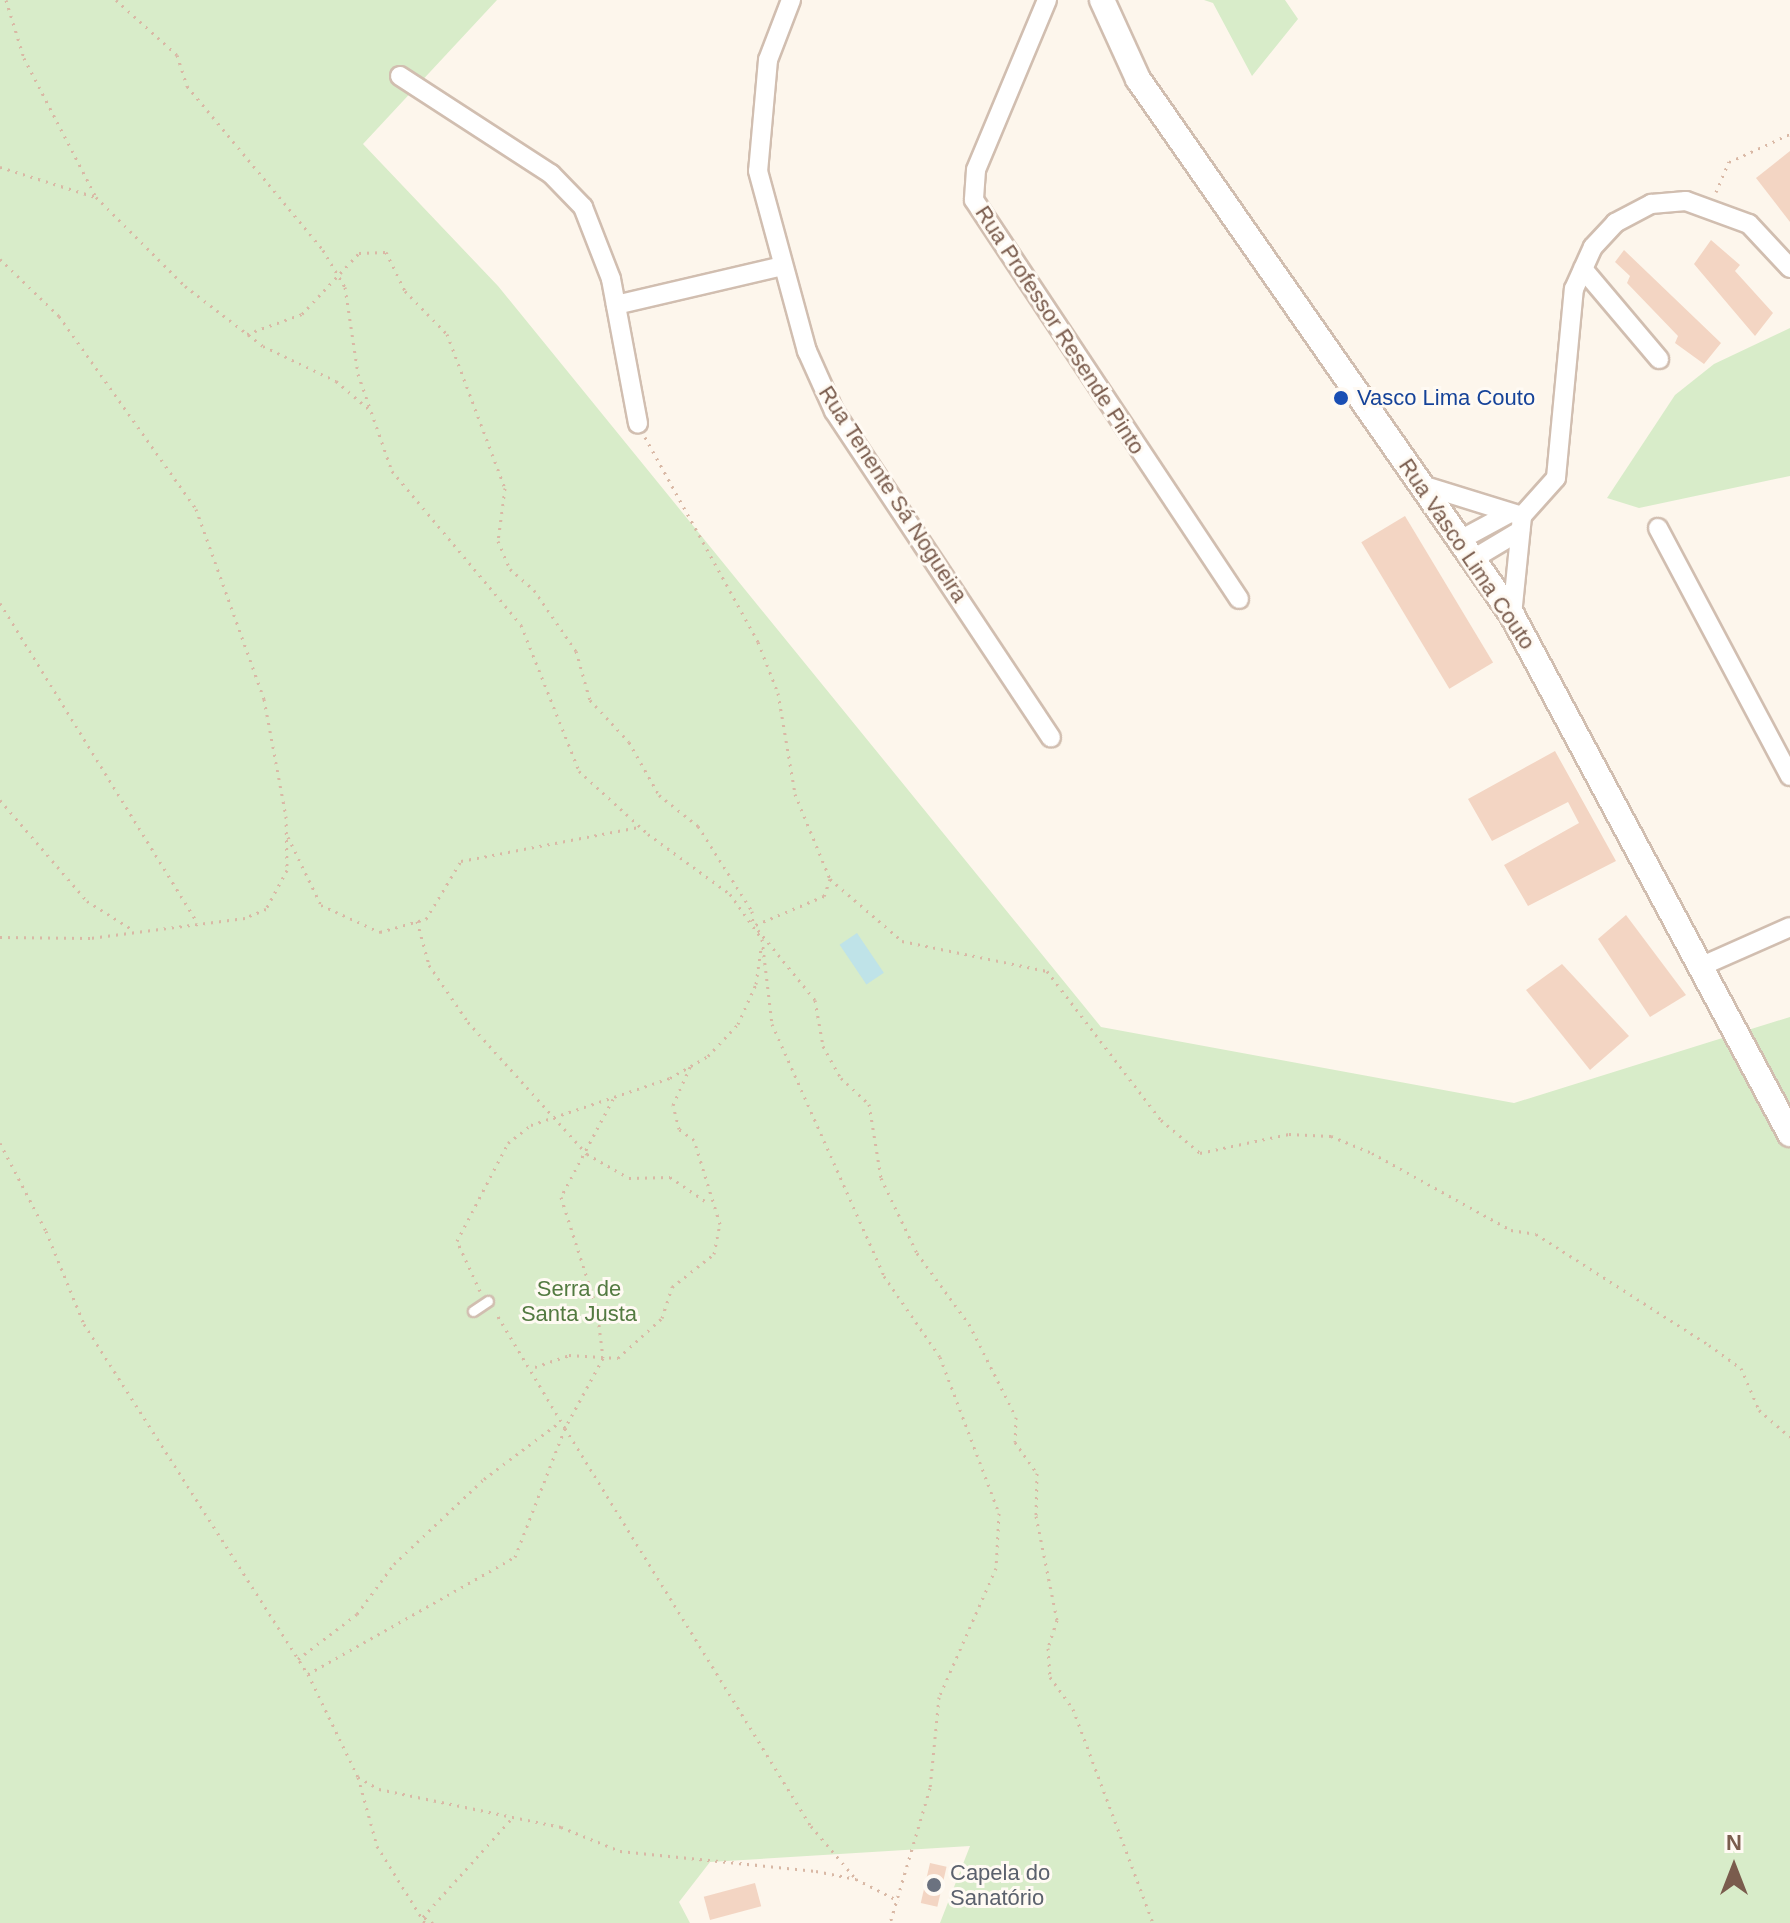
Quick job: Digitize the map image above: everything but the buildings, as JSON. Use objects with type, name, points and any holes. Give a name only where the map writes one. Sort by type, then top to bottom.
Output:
[{"type":"street","name":"Rua Tenente Sá Nogueira","points":[[791,0],[773,37],[759,125],[758,171],[782,266],[834,411],[1051,737]]},
{"type":"street","name":"Rua Professor Resende Pinto","points":[[1047,0],[976,170],[974,200],[1239,599]]},
{"type":"street","name":"Rua Vasco Lima Couto","points":[[1102,0],[1138,79],[1512,615],[1790,1134]]},
{"type":"street","points":[[400,76],[568,189],[601,244],[638,423]]},
{"type":"street","points":[[1466,550],[1516,520],[1556,478],[1565,345],[1583,269],[1615,223],[1651,204],[1710,207],[1749,224],[1790,268]]},
{"type":"street","points":[[616,305],[782,266]]},
{"type":"street","points":[[1583,269],[1659,359]]},
{"type":"street","points":[[1422,485],[1516,520]]},
{"type":"street","points":[[1512,615],[1516,520]]},
{"type":"street","points":[[1658,528],[1790,776]]},
{"type":"street","points":[[1702,966],[1790,927]]},
{"type":"lane","points":[[473,1311],[488,1301]]},
{"type":"path","points":[[6,0],[24,58],[96,197],[185,286],[247,334],[336,381],[372,412]]},
{"type":"path","points":[[116,0],[177,55],[187,86],[232,132],[338,275],[372,412],[392,471],[521,625],[579,771],[640,827],[730,894],[762,939],[772,1024],[884,1276],[940,1357],[999,1513],[996,1568],[939,1697],[930,1788],[904,1862],[899,1901],[890,1923]]},
{"type":"path","points":[[1710,207],[1729,162],[1790,134]]},
{"type":"path","points":[[0,167],[96,197]]},
{"type":"path","points":[[247,334],[302,314],[359,253],[386,252],[405,291],[447,334],[505,488],[498,541],[510,569],[534,590],[576,651],[590,700],[629,742],[659,795],[698,826],[752,911],[753,926],[815,1000],[823,1046],[841,1078],[869,1104],[881,1178],[917,1253],[969,1324],[1016,1417],[1015,1442],[1037,1473],[1036,1516],[1057,1620],[1048,1648],[1050,1677],[1073,1709],[1153,1923]]},
{"type":"path","points":[[0,259],[59,316],[196,509],[264,699],[286,834],[282,890],[266,909],[199,924],[136,932],[0,937]]},
{"type":"path","points":[[638,423],[758,642],[778,693],[795,794],[830,879],[902,941],[1047,971],[1161,1120],[1200,1153],[1289,1134],[1331,1136],[1372,1153],[1511,1230],[1536,1234],[1709,1345],[1741,1368],[1759,1410],[1790,1437]]},
{"type":"path","points":[[0,603],[199,924]]},
{"type":"path","points":[[0,800],[87,901],[136,932]]},
{"type":"path","points":[[286,834],[321,905],[380,932],[426,919],[461,861],[640,827]]},
{"type":"path","points":[[753,926],[824,896],[830,879]]},
{"type":"path","points":[[417,921],[429,965],[468,1022],[587,1154],[629,1178],[670,1177],[709,1204]]},
{"type":"path","points":[[762,939],[756,984],[738,1024],[690,1067],[614,1098],[554,1117],[508,1143],[457,1241],[460,1261],[535,1367],[565,1428],[811,1826],[856,1879]]},
{"type":"path","points":[[535,1367],[569,1355],[618,1358],[662,1318],[672,1287],[714,1254],[720,1224],[709,1204],[694,1140],[679,1129],[673,1105],[690,1067]]},
{"type":"path","points":[[308,1674],[515,1557],[565,1428],[603,1358],[597,1309],[561,1197],[587,1154],[614,1098]]},
{"type":"path","points":[[0,1143],[84,1324],[308,1674],[358,1777],[377,1846],[425,1923]]},
{"type":"path","points":[[298,1659],[357,1614],[394,1564],[484,1479],[561,1421]]},
{"type":"path","points":[[358,1777],[379,1789],[513,1817],[620,1851],[856,1879],[899,1901]]},
{"type":"path","points":[[423,1917],[513,1817]]},
{"type":"path","points":[[423,1917],[433,1923]]},
{"type":"green space","name":"Serra de Santa Justa","points":[[0,0],[497,0],[363,144],[498,286],[1101,1027],[1514,1103],[1790,1017],[1790,1923],[940,1923],[970,1846],[710,1862],[679,1902],[690,1923],[0,1923]]},
{"type":"green space","points":[[1204,0],[1285,0],[1298,19],[1252,76],[1213,3]]},
{"type":"green space","points":[[1790,328],[1790,476],[1639,508],[1607,498],[1675,395],[1714,364]]},
{"type":"water","points":[[857,933],[884,973],[866,985],[840,945]]},
{"type":"place","name":"Vasco Lima Couto","points":[[1341,398]]},
{"type":"place","name":"Capela do Sanatório","points":[[934,1885]]}]
